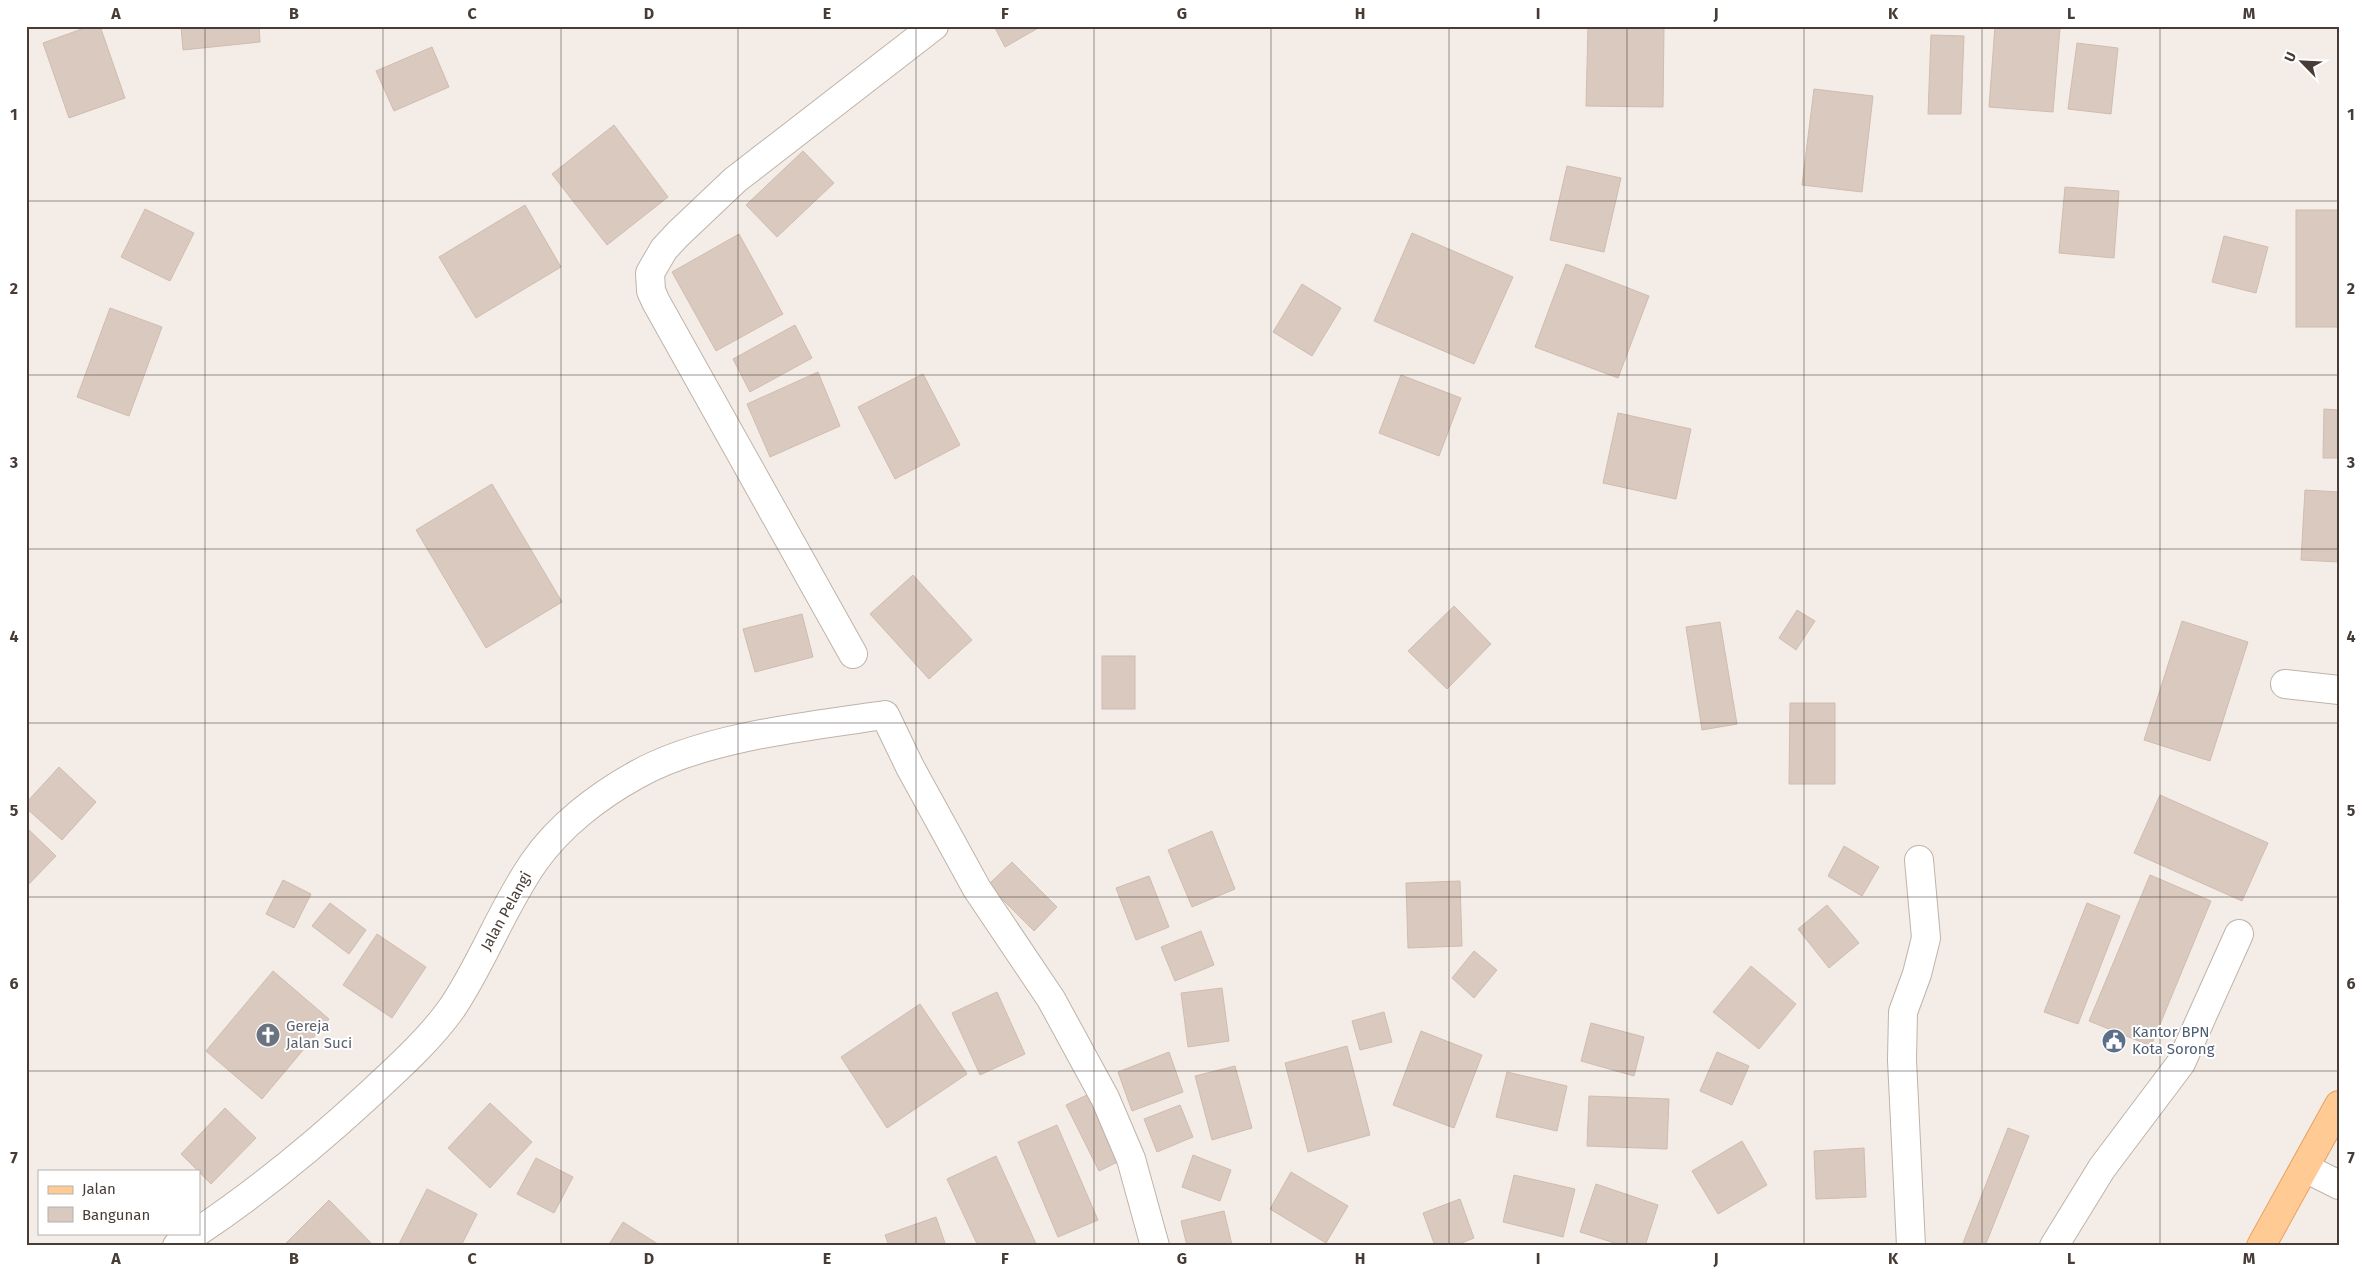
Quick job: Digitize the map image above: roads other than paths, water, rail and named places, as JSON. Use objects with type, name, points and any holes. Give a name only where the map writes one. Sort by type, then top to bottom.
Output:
[{"type":"main road","points":[[2261,1246],[2338,1112]]},
{"type":"street","points":[[853,654],[656,302],[651,291],[650,273],[664,249],[735,180],[934,26]]},
{"type":"street","points":[[2285,684],[2339,690]]},
{"type":"street","name":"Jalan Pelangi","points":[[200,1230],[246,1199],[327,1133],[418,1050],[452,1007],[534,862],[554,838],[588,807],[635,775],[668,759],[738,741],[806,727],[885,715],[910,767],[977,889],[1051,999],[1105,1098],[1131,1159],[1156,1246]]},
{"type":"street","points":[[1911,1246],[1902,1060],[1903,1012],[1917,974],[1926,938],[1918,860]]},
{"type":"street","points":[[2054,1246],[2102,1168],[2181,1063],[2239,934]]},
{"type":"street","points":[[2305,1168],[2339,1184]]},
{"type":"street","name":"Jalan Pelangi","points":[[177,1246],[194,1234]]},
{"type":"place","name":"Gereja Jalan Suci","points":[[268,1035]]},
{"type":"place","name":"Kantor BPN Kota Sorong","points":[[2114,1041]]}]
